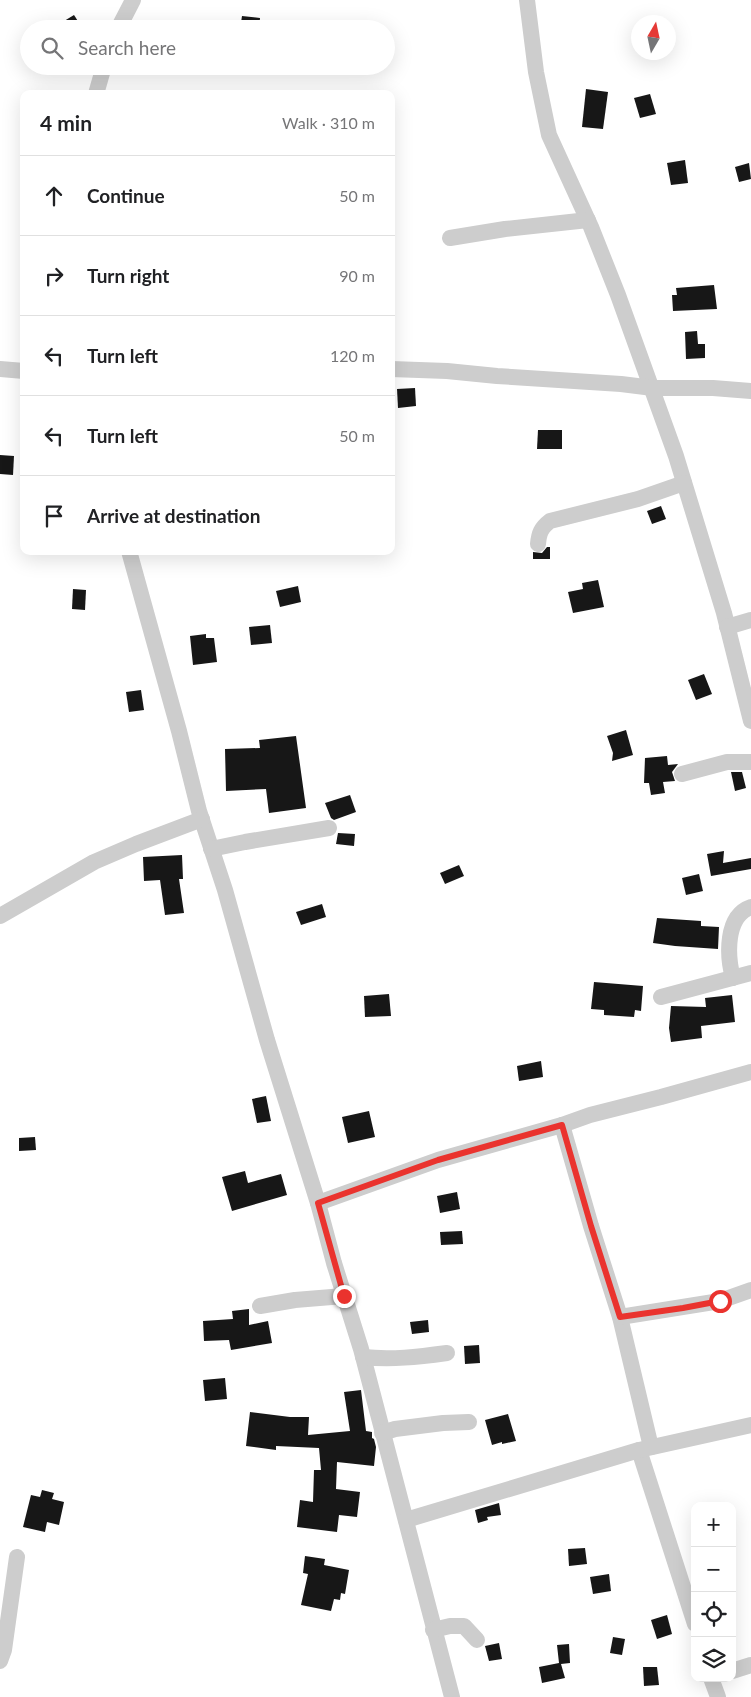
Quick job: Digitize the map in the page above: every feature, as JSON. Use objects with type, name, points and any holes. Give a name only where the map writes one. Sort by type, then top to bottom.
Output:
[{"type":"street","points":[[123,20],[133,0]]},
{"type":"street","points":[[527,0],[536,72],[549,135],[588,220],[653,388],[684,483],[727,627],[751,720]]},
{"type":"street","points":[[97,90],[101,75]]},
{"type":"street","points":[[450,238],[505,229],[588,220]]},
{"type":"street","points":[[395,368],[621,384],[653,388],[713,388],[751,391]]},
{"type":"street","points":[[0,369],[20,370]]},
{"type":"street","points":[[538,544],[540,531],[550,521],[638,499],[684,483]]},
{"type":"street","points":[[130,555],[202,819],[225,890],[269,1049],[318,1203],[362,1357],[452,1697]]},
{"type":"street","points":[[727,627],[751,620]]},
{"type":"street","points":[[682,774],[728,762],[751,762]]},
{"type":"street","points":[[0,916],[94,862],[202,819]]},
{"type":"street","points":[[212,849],[329,828]]},
{"type":"street","points":[[733,978],[729,963],[729,945],[733,926],[736,916],[751,906]]},
{"type":"street","points":[[661,997],[751,973]]},
{"type":"street","points":[[318,1203],[438,1160],[562,1125],[590,1115],[751,1072]]},
{"type":"street","points":[[562,1125],[620,1317],[645,1448],[691,1610]]},
{"type":"street","points":[[620,1317],[720,1301],[751,1290]]},
{"type":"street","points":[[260,1306],[295,1300],[344,1296]]},
{"type":"street","points":[[362,1357],[402,1359],[446,1353]]},
{"type":"street","points":[[382,1432],[443,1422],[469,1422]]},
{"type":"street","points":[[406,1520],[645,1448],[751,1425]]},
{"type":"street","points":[[0,1660],[4,1650],[18,1557]]},
{"type":"street","points":[[433,1630],[450,1626],[464,1626],[477,1640]]},
{"type":"street","points":[[736,1671],[751,1665]]},
{"type":"street","points":[[713,1682],[718,1697]]},
{"type":"building","points":[[74,15],[77,20],[66,20]]},
{"type":"building","points":[[242,16],[260,18],[260,20],[241,20]]},
{"type":"building","points":[[586,89],[608,92],[603,129],[582,127]]},
{"type":"building","points":[[650,94],[656,114],[640,118],[634,98]]},
{"type":"building","points":[[685,160],[688,183],[671,185],[667,163]]},
{"type":"building","points":[[749,163],[751,179],[739,182],[735,167]]},
{"type":"building","points":[[714,285],[717,309],[673,311],[672,295],[677,295],[676,288]]},
{"type":"building","points":[[697,331],[698,344],[705,344],[705,358],[686,359],[685,332]]},
{"type":"building","points":[[415,388],[416,406],[398,408],[397,389]]},
{"type":"building","points":[[538,430],[562,430],[562,449],[537,449]]},
{"type":"building","points":[[0,455],[14,456],[13,475],[0,474]]},
{"type":"building","points":[[661,506],[666,519],[652,524],[647,511]]},
{"type":"building","points":[[547,547],[550,547],[550,559],[533,559],[533,552],[542,553]]},
{"type":"building","points":[[598,580],[604,607],[573,613],[568,592],[583,589],[582,583]]},
{"type":"building","points":[[298,586],[301,602],[280,607],[276,591]]},
{"type":"building","points":[[73,589],[86,590],[85,610],[72,609]]},
{"type":"building","points":[[270,625],[272,643],[251,645],[249,627]]},
{"type":"building","points":[[206,634],[206,638],[214,638],[217,662],[193,665],[190,636]]},
{"type":"building","points":[[704,674],[712,694],[696,700],[688,680]]},
{"type":"building","points":[[141,690],[144,710],[129,712],[126,692]]},
{"type":"building","points":[[626,730],[633,755],[612,761],[613,753],[607,736]]},
{"type":"building","points":[[296,736],[306,808],[269,813],[266,789],[226,791],[225,749],[260,748],[259,740]]},
{"type":"building","points":[[667,756],[668,765],[678,764],[672,772],[675,781],[663,782],[665,793],[651,795],[649,783],[644,783],[645,758]]},
{"type":"building","points":[[731,772],[742,772],[746,788],[735,791]]},
{"type":"building","points":[[350,795],[356,812],[334,820],[331,818],[325,803]]},
{"type":"building","points":[[338,833],[355,834],[354,846],[336,844]]},
{"type":"building","points":[[724,851],[723,863],[751,858],[751,869],[711,876],[707,854]]},
{"type":"building","points":[[182,855],[183,879],[179,879],[184,913],[165,915],[160,880],[144,881],[143,857]]},
{"type":"building","points":[[459,865],[464,876],[445,884],[440,873]]},
{"type":"building","points":[[699,874],[703,891],[686,895],[682,878]]},
{"type":"building","points":[[322,904],[326,917],[301,925],[296,912]]},
{"type":"building","points":[[657,918],[701,921],[701,926],[719,927],[718,949],[653,943]]},
{"type":"building","points":[[594,982],[643,986],[641,1011],[635,1010],[634,1017],[604,1015],[604,1010],[591,1009]]},
{"type":"building","points":[[389,994],[391,1016],[365,1017],[364,996]]},
{"type":"building","points":[[732,995],[735,1022],[701,1026],[702,1038],[671,1042],[669,1028],[671,1006],[706,1007],[705,998]]},
{"type":"building","points":[[541,1061],[543,1077],[519,1081],[517,1066]]},
{"type":"building","points":[[266,1096],[271,1121],[257,1123],[252,1099]]},
{"type":"building","points":[[369,1111],[375,1137],[348,1143],[342,1117]]},
{"type":"building","points":[[35,1137],[36,1150],[19,1151],[19,1138]]},
{"type":"building","points":[[245,1171],[248,1183],[281,1174],[287,1195],[232,1211],[222,1177]]},
{"type":"building","points":[[457,1192],[460,1209],[440,1213],[437,1196]]},
{"type":"building","points":[[462,1231],[463,1244],[441,1245],[440,1232]]},
{"type":"building","points":[[249,1309],[249,1325],[268,1321],[272,1343],[231,1350],[229,1340],[204,1341],[203,1321],[233,1319],[232,1311]]},
{"type":"building","points":[[428,1320],[429,1332],[412,1334],[410,1322]]},
{"type":"building","points":[[479,1345],[480,1363],[465,1364],[464,1346]]},
{"type":"building","points":[[225,1378],[227,1399],[205,1401],[203,1380]]},
{"type":"building","points":[[361,1390],[366,1431],[372,1432],[372,1438],[376,1447],[374,1466],[337,1462],[336,1489],[360,1492],[357,1517],[339,1515],[337,1532],[297,1527],[300,1500],[313,1502],[314,1470],[321,1470],[319,1448],[276,1446],[276,1450],[246,1446],[250,1412],[290,1417],[309,1417],[308,1435],[350,1431],[344,1392]]},
{"type":"building","points":[[508,1414],[516,1441],[492,1445],[485,1420]]},
{"type":"building","points":[[42,1490],[54,1493],[52,1499],[64,1502],[59,1525],[47,1522],[45,1532],[23,1527],[31,1495],[40,1497]]},
{"type":"building","points":[[499,1503],[501,1515],[487,1517],[488,1520],[478,1523],[475,1510]]},
{"type":"building","points":[[585,1548],[587,1564],[569,1566],[568,1549]]},
{"type":"building","points":[[305,1556],[325,1559],[324,1565],[349,1570],[345,1594],[341,1593],[340,1600],[334,1599],[331,1611],[301,1605],[308,1574],[303,1573]]},
{"type":"building","points":[[609,1574],[611,1591],[593,1594],[590,1577]]},
{"type":"building","points":[[667,1615],[672,1634],[657,1639],[651,1620]]},
{"type":"building","points":[[613,1637],[625,1639],[622,1655],[610,1653]]},
{"type":"building","points":[[499,1643],[502,1659],[489,1661],[485,1646]]},
{"type":"building","points":[[569,1644],[570,1663],[561,1664],[565,1678],[542,1683],[539,1667],[559,1663],[557,1645]]},
{"type":"building","points":[[643,1667],[657,1667],[659,1685],[644,1686]]},
{"type":"route","points":[[344,1296],[318,1203],[438,1160],[562,1125],[620,1317],[720,1301]]}]
